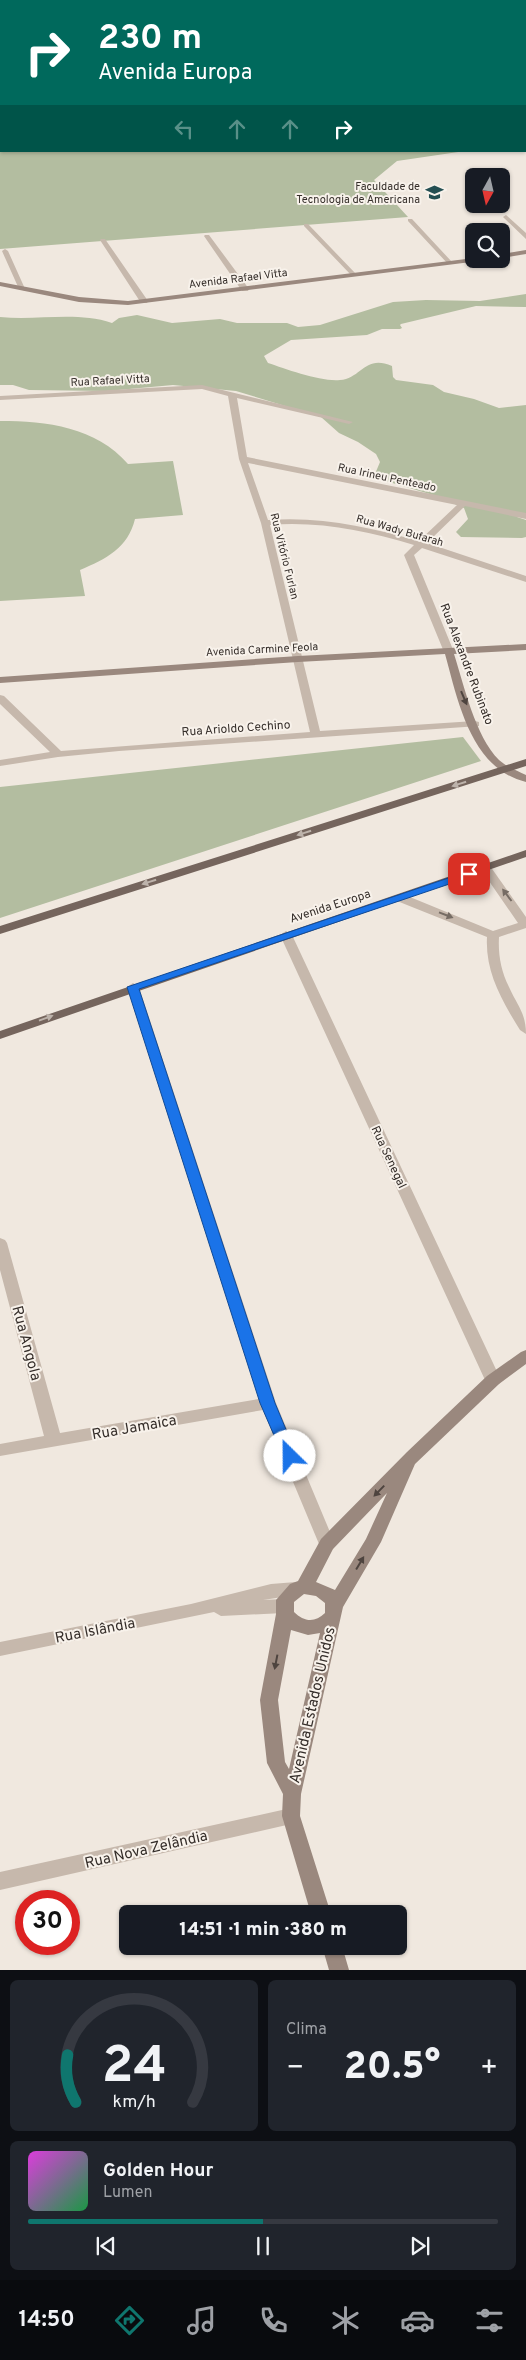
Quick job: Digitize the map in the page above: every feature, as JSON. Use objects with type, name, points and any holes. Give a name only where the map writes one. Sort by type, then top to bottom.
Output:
[{"type":"main road","points":[[510,255],[526,252]]},
{"type":"main road","name":"Avenida Rafael Vitta","points":[[0,284],[61,298],[98,303],[144,301],[465,261]]},
{"type":"main road","name":"Avenida Carmine Feola","points":[[0,680],[298,659],[526,647]]},
{"type":"main road","name":"Rua Alexandre Rubinato","points":[[449,652],[459,687],[486,749],[494,760],[506,769],[526,779]]},
{"type":"main road","points":[[0,930],[526,762]]},
{"type":"main road","name":"Avenida Europa","points":[[0,1035],[133,987],[401,898],[526,853]]},
{"type":"main road","name":"Avenida Estados Unidos","points":[[300,1588],[327,1544],[413,1456],[493,1380],[526,1356]]},
{"type":"main road","name":"Avenida Estados Unidos","points":[[319,1905],[292,1816],[292,1794],[334,1610],[373,1542],[413,1456]]},
{"type":"main road","points":[[300,1588],[320,1589],[332,1598],[334,1610],[328,1622],[312,1628],[296,1625],[284,1610],[285,1600],[300,1588]]},
{"type":"main road","name":"Avenida Estados Unidos","points":[[284,1610],[269,1700],[276,1763],[292,1794]]},
{"type":"main road","points":[[335,1955],[339,1970]]},
{"type":"street","points":[[506,217],[526,237]]},
{"type":"street","points":[[410,220],[450,263]]},
{"type":"street","points":[[306,225],[354,275]]},
{"type":"street","points":[[207,236],[245,289]]},
{"type":"street","points":[[103,240],[144,301]]},
{"type":"street","points":[[5,252],[23,289]]},
{"type":"street","name":"Rua Rafael Vitta","points":[[0,398],[202,387],[232,396]]},
{"type":"street","points":[[232,396],[348,422]]},
{"type":"street","name":"Rua Vitório Furlan","points":[[232,396],[244,459],[265,523],[316,735]]},
{"type":"street","name":"Rua Irineu Penteado","points":[[244,459],[526,516]]},
{"type":"street","points":[[420,546],[464,504]]},
{"type":"street","name":"Rua Wady Bufarah","points":[[265,523],[304,521],[340,525],[420,546],[526,579]]},
{"type":"street","name":"Rua Alexandre Rubinato","points":[[420,546],[409,555],[449,652]]},
{"type":"street","points":[[0,698],[58,754]]},
{"type":"street","name":"Rua Arioldo Cechino","points":[[0,763],[58,754],[475,724]]},
{"type":"street","points":[[401,898],[493,935],[526,924],[486,868]]},
{"type":"street","name":"Rua Senegal","points":[[286,935],[493,1380]]},
{"type":"street","points":[[493,935],[491,949],[500,980],[526,1030]]},
{"type":"street","points":[[133,987],[268,1403],[327,1544]]},
{"type":"street","name":"Rua Angola","points":[[0,1244],[54,1442]]},
{"type":"street","name":"Rua Jamaica","points":[[0,1450],[268,1403]]},
{"type":"street","name":"Rua Islândia","points":[[0,1648],[191,1611],[271,1591],[300,1588]]},
{"type":"street","name":"Rua Islândia","points":[[191,1611],[284,1610]]},
{"type":"street","name":"Rua Nova Zelândia","points":[[0,1881],[292,1816]]},
{"type":"green space","points":[[0,152],[458,152],[397,161],[374,180],[408,217],[0,249]]},
{"type":"green space","points":[[526,294],[526,307],[476,306],[401,324],[402,328],[400,329],[382,329],[367,335],[291,340],[264,356],[268,363],[332,380],[347,378],[369,365],[383,363],[392,366],[393,377],[396,380],[433,385],[444,392],[474,399],[499,408],[526,405],[526,515],[517,517],[526,520],[526,537],[522,538],[461,537],[456,532],[468,519],[464,508],[433,495],[379,479],[375,474],[380,462],[376,454],[358,442],[339,433],[321,417],[236,391],[173,385],[107,391],[29,390],[13,385],[0,385],[0,317],[70,317],[98,319],[112,323],[119,318],[137,315],[172,323],[220,319],[237,323],[287,323],[298,327],[320,325],[393,302],[426,300],[480,301]]},
{"type":"green space","points":[[0,421],[53,425],[86,434],[115,452],[128,464],[173,461],[183,515],[135,519],[127,538],[115,551],[80,570],[85,596],[0,601]]},
{"type":"green space","points":[[463,737],[481,761],[0,918],[0,787]]},
{"type":"place","name":"Faculdade de Tecnologia de Americana","points":[[434,192]]},
{"type":"route","points":[[290,1456],[268,1403],[133,987],[469,874]]}]
